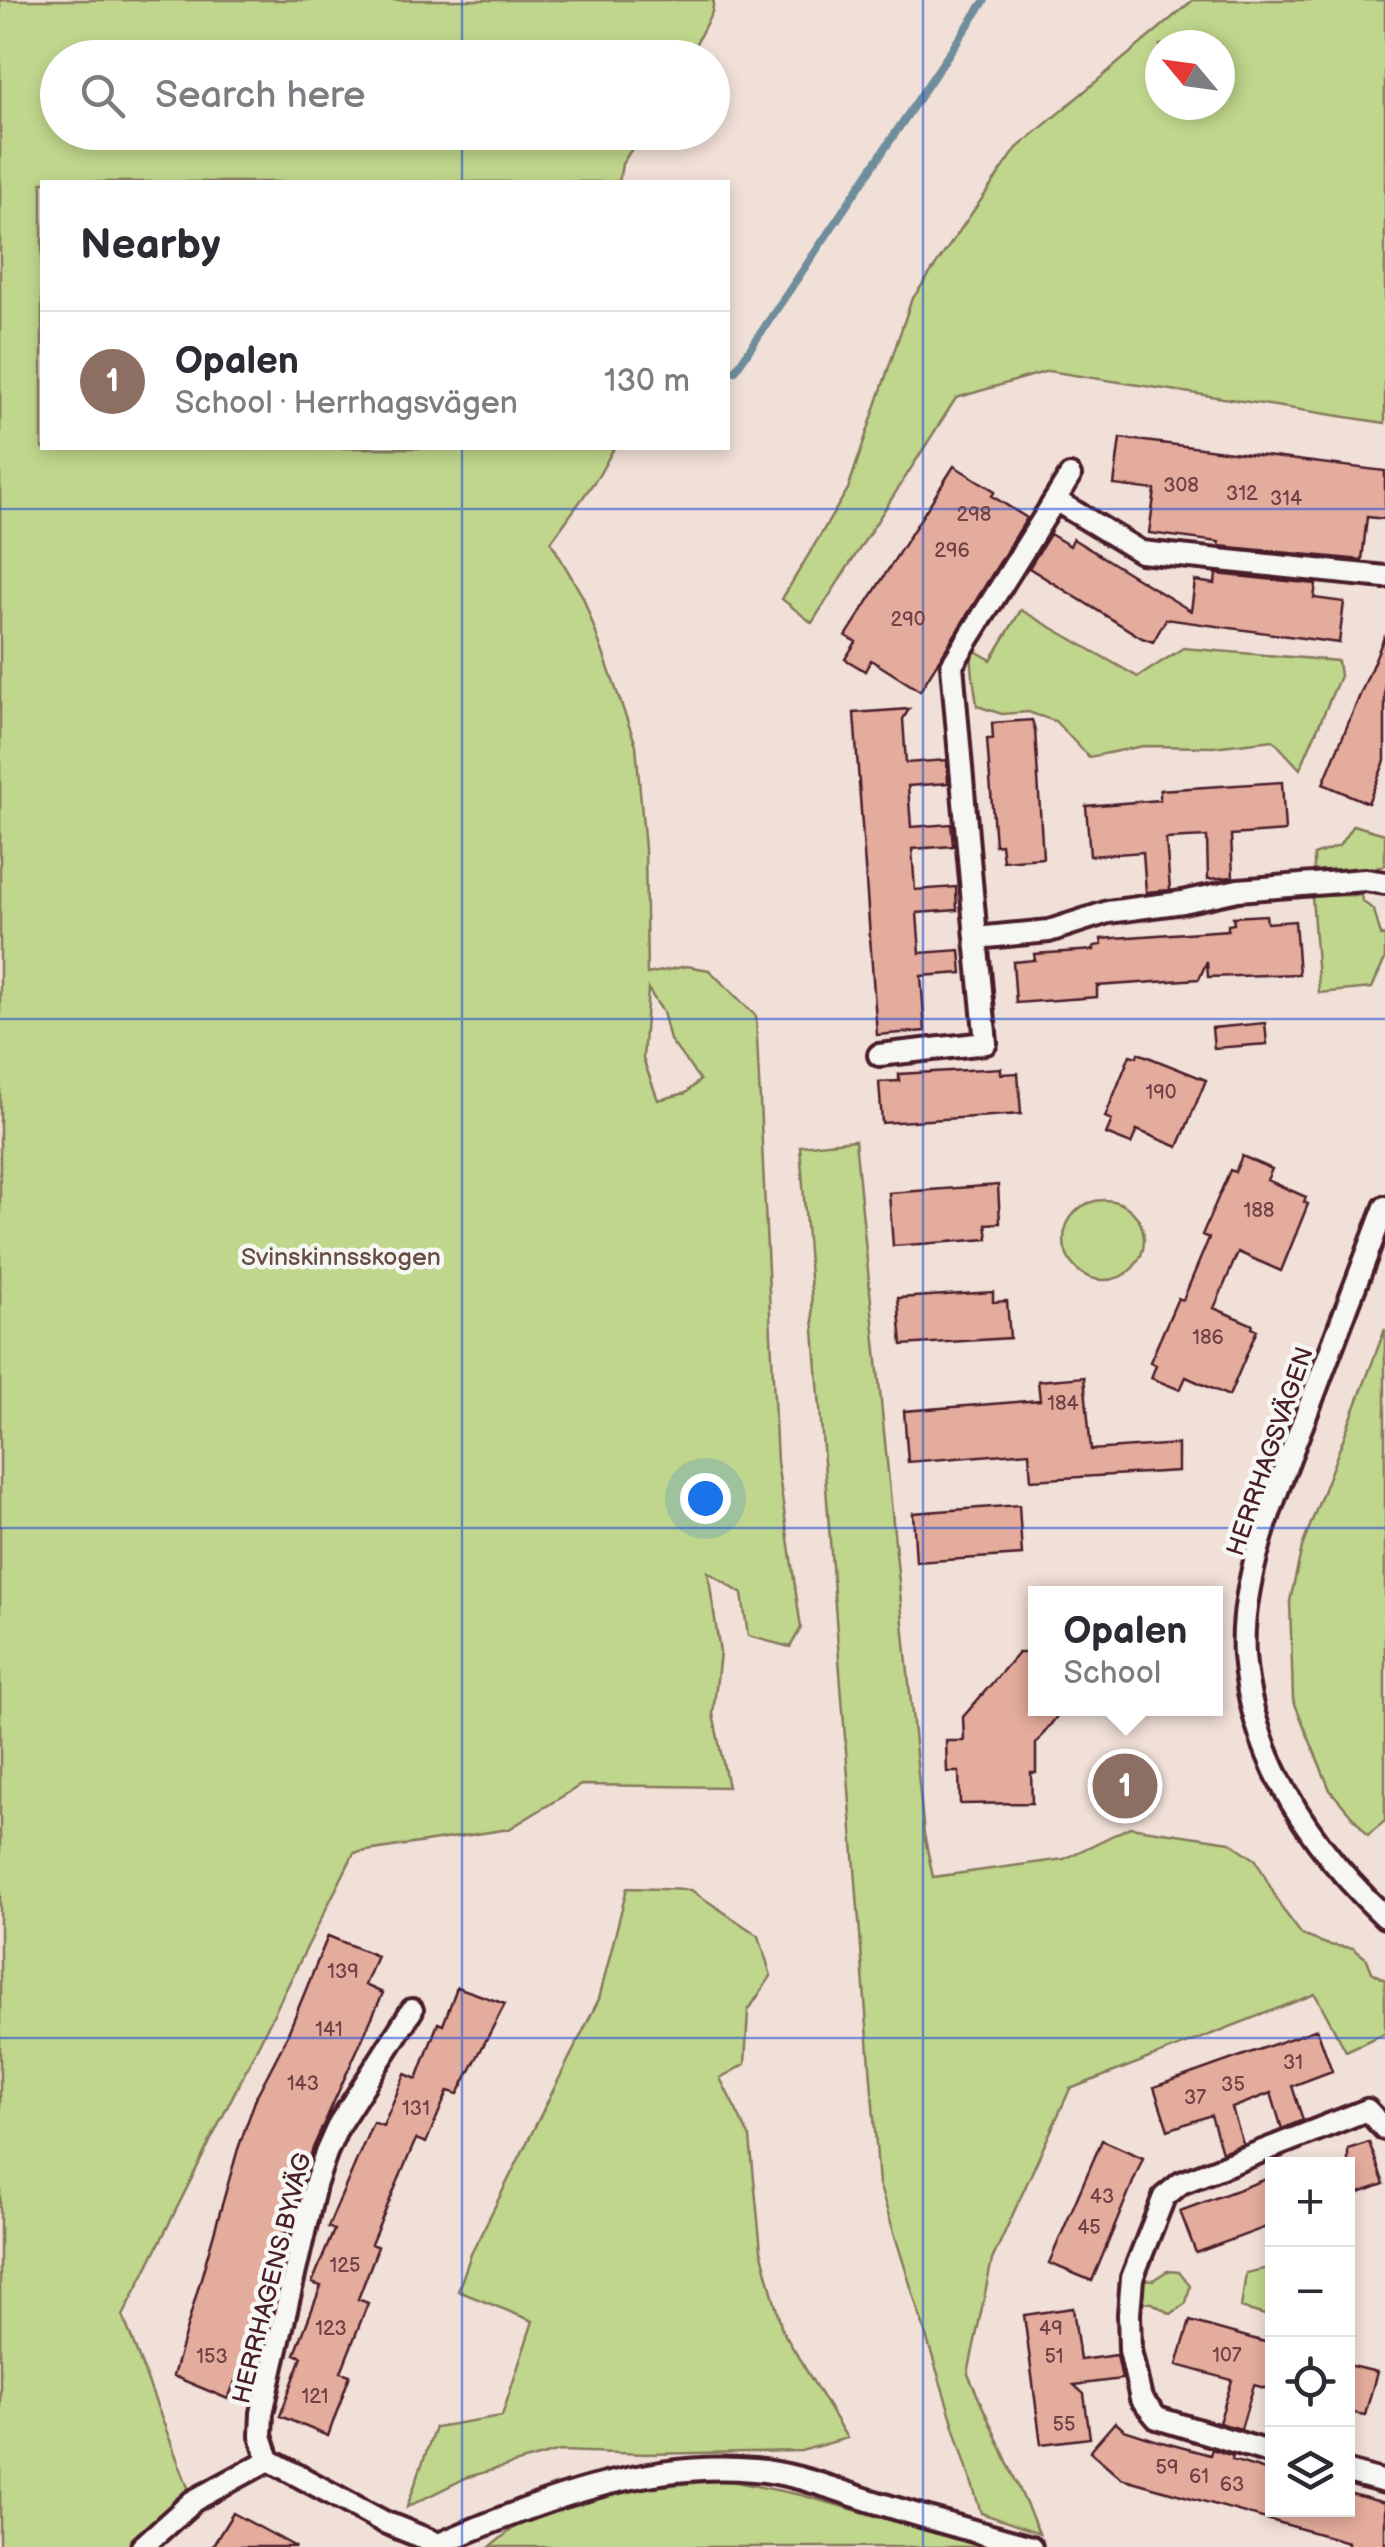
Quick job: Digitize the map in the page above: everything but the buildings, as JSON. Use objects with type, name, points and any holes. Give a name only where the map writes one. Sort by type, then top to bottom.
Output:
[{"type":"street","points":[[879,1055],[986,1043],[952,665],[1070,476]]},
{"type":"street","points":[[1055,500],[1141,552],[1385,576]]},
{"type":"street","points":[[976,938],[1050,931],[1108,912],[1238,890],[1365,880],[1385,883]]},
{"type":"street","name":"HERRHAGSVÄGEN","points":[[1385,1208],[1267,1519],[1253,1573],[1244,1655],[1262,1736],[1286,1795],[1324,1854],[1385,1917]]},
{"type":"street","name":"HERRHAGENS BYVÄG","points":[[269,2460],[261,2436],[262,2414],[315,2185],[339,2124],[412,2010]]},
{"type":"street","points":[[1265,2450],[1156,2418],[1141,2399],[1130,2350],[1132,2278],[1164,2197],[1180,2183],[1367,2110],[1385,2129]]},
{"type":"street","points":[[142,2547],[193,2500],[269,2460],[384,2522],[440,2546],[504,2516],[627,2479],[713,2468],[758,2470],[807,2481],[1032,2547]]},
{"type":"street","points":[[1355,2474],[1385,2482]]},
{"type":"green space","name":"Svinskinnsskogen","points":[[0,0],[714,0],[698,40],[40,40],[40,150],[631,150],[622,164],[619,180],[40,180],[40,450],[613,450],[551,542],[583,597],[636,745],[645,849],[647,974],[687,966],[709,970],[756,1016],[777,1462],[801,1628],[790,1647],[748,1636],[742,1594],[708,1572],[720,1653],[713,1714],[728,1787],[581,1785],[509,1829],[354,1853],[123,2316],[193,2501],[141,2547],[0,2547]],"holes":[[[648,989],[663,1012],[670,1040],[700,1080],[686,1093],[658,1100],[643,1059]]]},
{"type":"green space","points":[[1193,0],[1385,0],[1385,423],[1048,371],[956,398],[812,623],[782,599],[848,489],[911,301],[1017,148],[1145,40],[1145,120],[1235,120],[1235,30],[1157,30]]},
{"type":"green space","points":[[1021,610],[1138,677],[1183,648],[1338,661],[1340,676],[1300,769],[1273,740],[1213,747],[1143,746],[1089,757],[1055,721],[1028,712],[1002,714],[977,706],[972,649],[991,660]]},
{"type":"green space","points":[[1353,825],[1385,834],[1385,865],[1369,871],[1314,874],[1314,855],[1339,846]]},
{"type":"green space","points":[[1361,895],[1362,901],[1374,910],[1381,936],[1385,935],[1385,959],[1372,988],[1319,993],[1312,896]]},
{"type":"green space","points":[[855,1140],[924,1834],[933,1877],[1064,1859],[1130,1827],[1230,1842],[1256,1860],[1281,1907],[1302,1935],[1329,1945],[1353,1948],[1367,1959],[1372,1972],[1385,1980],[1385,2033],[1346,2051],[1315,1994],[1070,2089],[992,2260],[968,2374],[1039,2533],[981,2513],[879,2184],[800,1146]]},
{"type":"green space","points":[[1096,1200],[1112,1200],[1133,1211],[1144,1240],[1133,1269],[1112,1280],[1096,1280],[1082,1274],[1070,1262],[1064,1248],[1064,1232],[1070,1218],[1082,1206]]},
{"type":"green space","points":[[1385,1329],[1385,1821],[1368,1835],[1330,1790],[1293,1699],[1290,1601],[1302,1547]]},
{"type":"green space","points":[[627,1888],[691,1890],[759,1936],[771,1976],[748,2011],[745,2064],[720,2078],[750,2138],[761,2250],[782,2330],[847,2438],[801,2451],[560,2451],[468,2477],[407,2507],[435,2427],[502,2416],[533,2321],[458,2291],[471,2254],[599,1999]]},
{"type":"green space","points":[[1265,2269],[1265,2315],[1241,2308],[1246,2273]]},
{"type":"green space","points":[[1167,2271],[1179,2272],[1190,2286],[1186,2303],[1171,2314],[1152,2303],[1140,2302],[1142,2279],[1153,2280]]},
{"type":"green space","points":[[726,2480],[801,2495],[987,2547],[490,2547],[522,2521],[639,2488]]},
{"type":"waterway","points":[[735,371],[985,0]]},
{"type":"place","name":"Opalen","points":[[1125,1786]]}]
